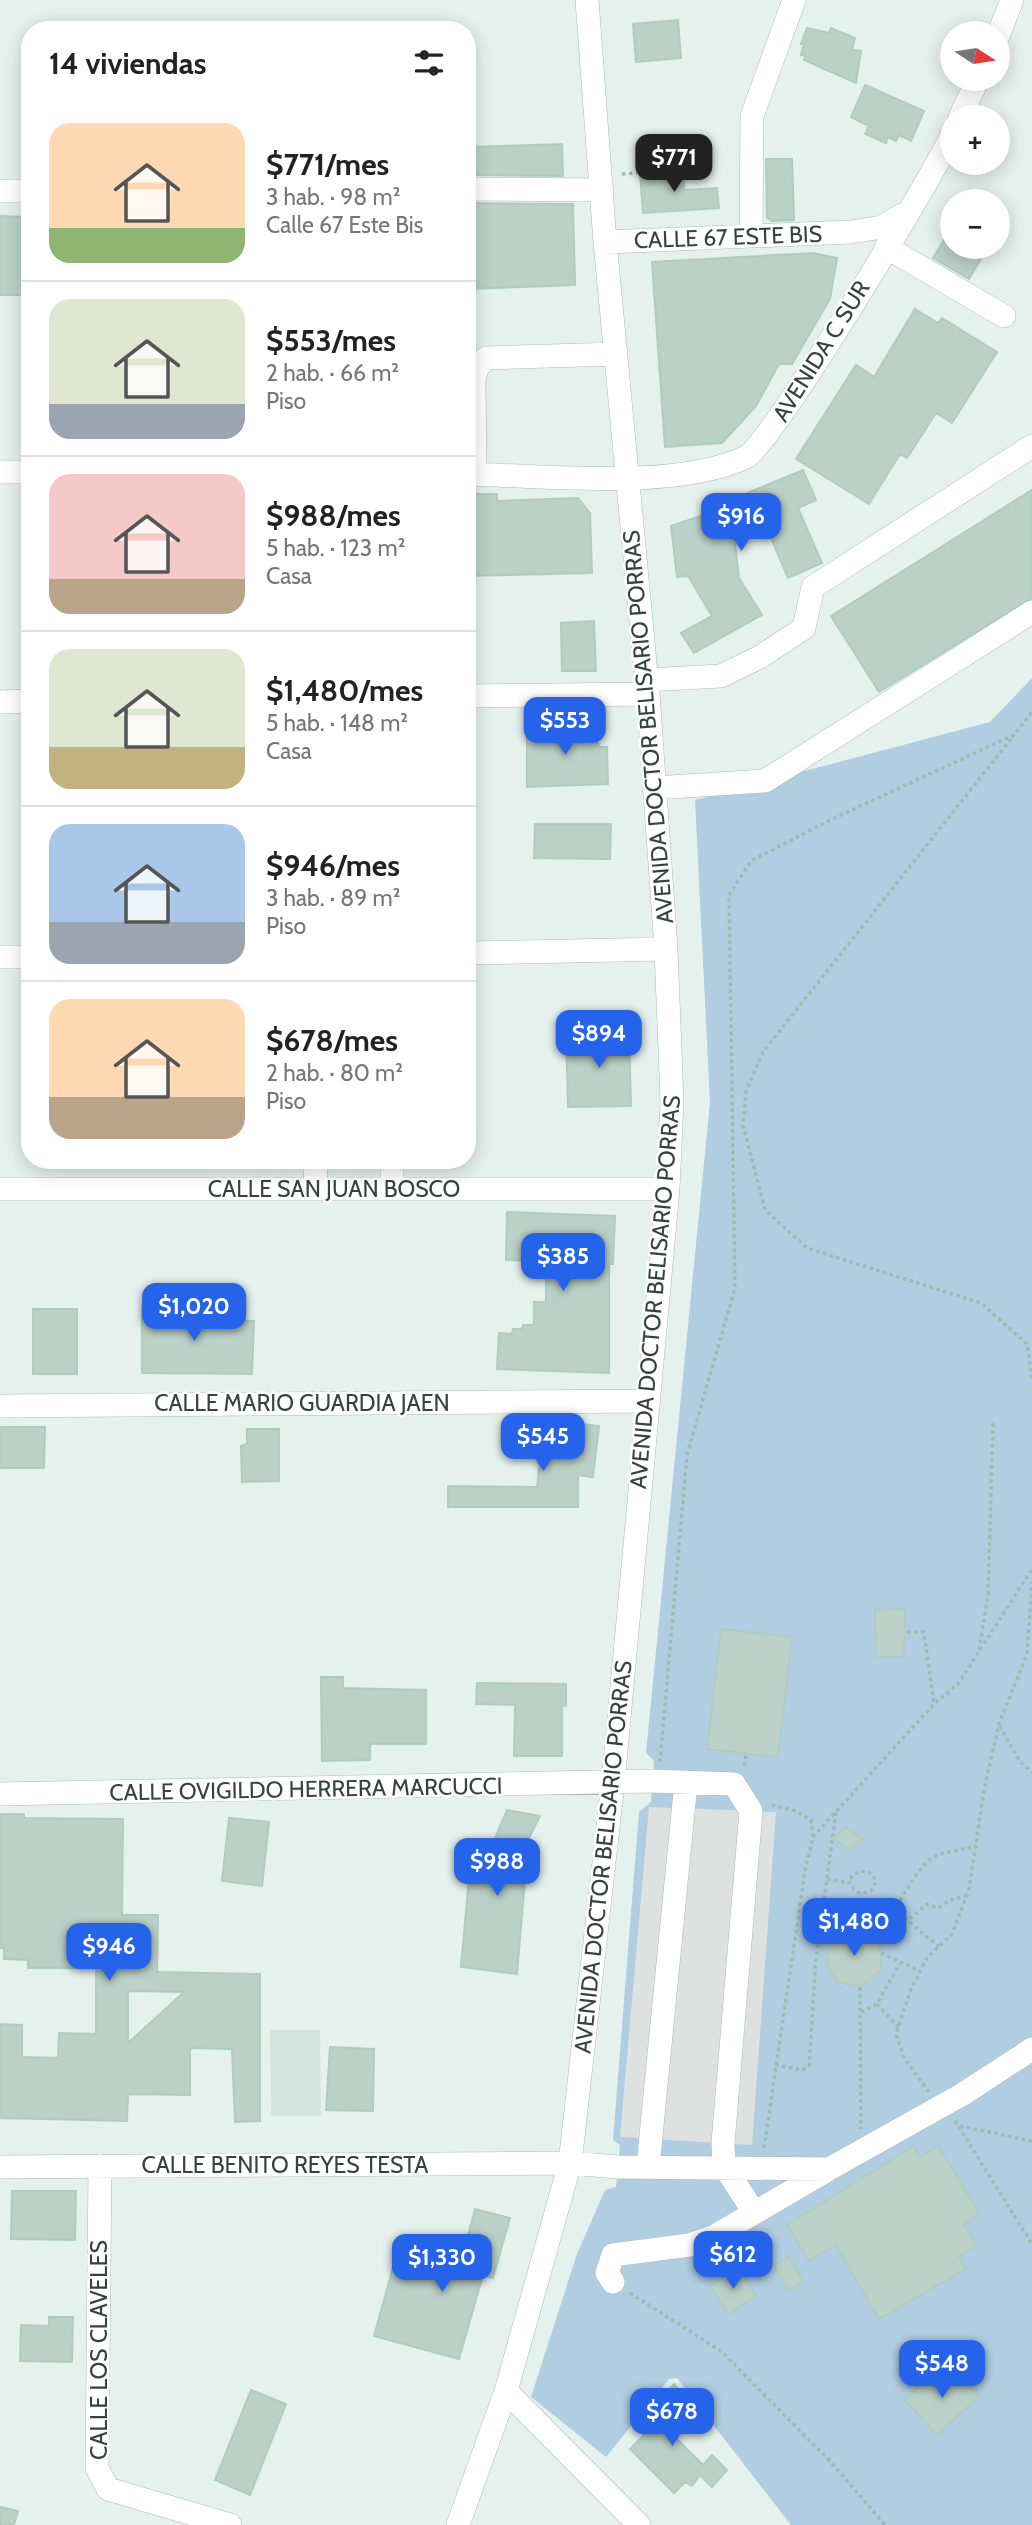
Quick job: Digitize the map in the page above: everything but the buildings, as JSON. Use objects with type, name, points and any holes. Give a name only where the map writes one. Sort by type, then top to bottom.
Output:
[{"type":"street","name":"AVENIDA DOCTOR BELISARIO PORRAS","points":[[458,2525],[506,2391],[570,2163],[613,1783],[668,1189],[672,1101],[666,949],[647,687],[605,242],[587,0]]},
{"type":"street","points":[[751,235],[752,116],[794,0]]},
{"type":"street","points":[[1004,21],[1012,0]]},
{"type":"street","name":"AVENIDA C SUR","points":[[476,474],[628,477],[712,470],[750,456],[801,386],[940,156]]},
{"type":"street","points":[[476,189],[602,190]]},
{"type":"street","points":[[0,191],[21,191]]},
{"type":"street","name":"CALLE 67 ESTE BIS","points":[[605,242],[851,232],[882,227],[907,212]]},
{"type":"street","name":"CALLE 67 ESTE BIS","points":[[837,327],[845,300],[868,250],[863,241],[851,232]]},
{"type":"street","points":[[886,247],[1004,316]]},
{"type":"street","points":[[476,372],[486,358],[615,354]]},
{"type":"street","points":[[476,696],[647,687],[721,676],[760,657],[804,628],[813,587],[1032,446]]},
{"type":"street","points":[[0,472],[21,472]]},
{"type":"street","points":[[654,788],[765,781],[1032,612]]},
{"type":"street","points":[[0,702],[21,701]]},
{"type":"street","points":[[476,953],[666,949]]},
{"type":"street","points":[[0,957],[21,957]]},
{"type":"street","points":[[315,1189],[316,1169]]},
{"type":"street","points":[[392,1169],[392,1189]]},
{"type":"street","name":"CALLE SAN JUAN BOSCO","points":[[0,1189],[668,1189]]},
{"type":"street","name":"CALLE MARIO GUARDIA JAEN","points":[[0,1406],[647,1401]]},
{"type":"street","points":[[648,2166],[686,1782]]},
{"type":"street","name":"CALLE OVIGILDO HERRERA MARCUCCI","points":[[0,1794],[686,1782],[734,1784],[751,1811],[723,2143],[724,2166]]},
{"type":"street","points":[[613,2283],[607,2273],[613,2255],[689,2245],[713,2237],[963,2094],[1032,2049]]},
{"type":"street","name":"CALLE BENITO REYES TESTA","points":[[0,2167],[570,2163],[724,2166],[775,2171],[829,2169]]},
{"type":"street","name":"CALLE LOS CLAVELES","points":[[100,2166],[97,2468],[108,2489],[230,2525]]},
{"type":"street","points":[[724,2166],[754,2212]]},
{"type":"street","points":[[506,2391],[634,2523]]},
{"type":"path","points":[[1032,712],[763,1052],[746,1091],[743,1125],[765,1210],[807,1248],[981,1303],[1027,1344],[1032,1379]]},
{"type":"path","points":[[660,1765],[687,1455],[734,1288],[729,895],[751,861],[828,821],[1014,736]]},
{"type":"path","points":[[979,1654],[988,1596],[993,1422]]},
{"type":"path","points":[[813,1838],[934,1704],[958,1684],[1032,1569]]},
{"type":"path","points":[[931,2095],[904,2058],[897,2035],[911,1989],[920,1971],[952,1934],[966,1896],[978,1846],[984,1790],[999,1724],[1027,1654],[1032,1581]]},
{"type":"path","points":[[907,1632],[924,1632],[934,1704]]},
{"type":"path","points":[[999,1724],[1020,1762],[1032,1772]]},
{"type":"path","points":[[735,1768],[743,1772],[746,1754]]},
{"type":"path","points":[[763,2156],[775,2065],[813,1838],[811,1820],[796,1811],[766,1803]]},
{"type":"path","points":[[775,2065],[802,2070],[809,2066],[816,1959],[836,1810]]},
{"type":"path","points":[[854,1929],[867,1918],[878,1919],[892,1911],[913,1878],[931,1857],[978,1846]]},
{"type":"path","points":[[827,1879],[850,1883],[856,1892],[866,1894],[875,1888],[876,1881],[870,1873],[860,1871],[852,1876],[850,1883]]},
{"type":"path","points":[[910,1919],[927,1904],[938,1908],[950,1900],[966,1896]]},
{"type":"path","points":[[892,1911],[910,1919],[923,1936],[939,1946]]},
{"type":"path","points":[[881,1952],[920,1971]]},
{"type":"path","points":[[861,2012],[877,2004],[900,1963]]},
{"type":"path","points":[[860,1987],[861,2141]]},
{"type":"path","points":[[877,2004],[899,2029]]},
{"type":"path","points":[[1032,2141],[960,2126],[1032,2244]]},
{"type":"path","points":[[613,2283],[721,2351],[829,2460],[885,2525]]},
{"type":"shaded area","points":[[1032,678],[1032,2525],[791,2525],[677,2378],[669,2379],[606,2457],[531,2397],[577,2254],[605,2190],[616,2187],[620,2145],[613,2140],[639,1812],[651,1802],[654,1761],[646,1753],[710,1102],[695,800],[990,722]]},
{"type":"shaded area","points":[[649,1807],[776,1812],[752,2145],[620,2137]]},
{"type":"shaded area","points":[[270,2030],[320,2030],[321,2116],[271,2116]]}]
